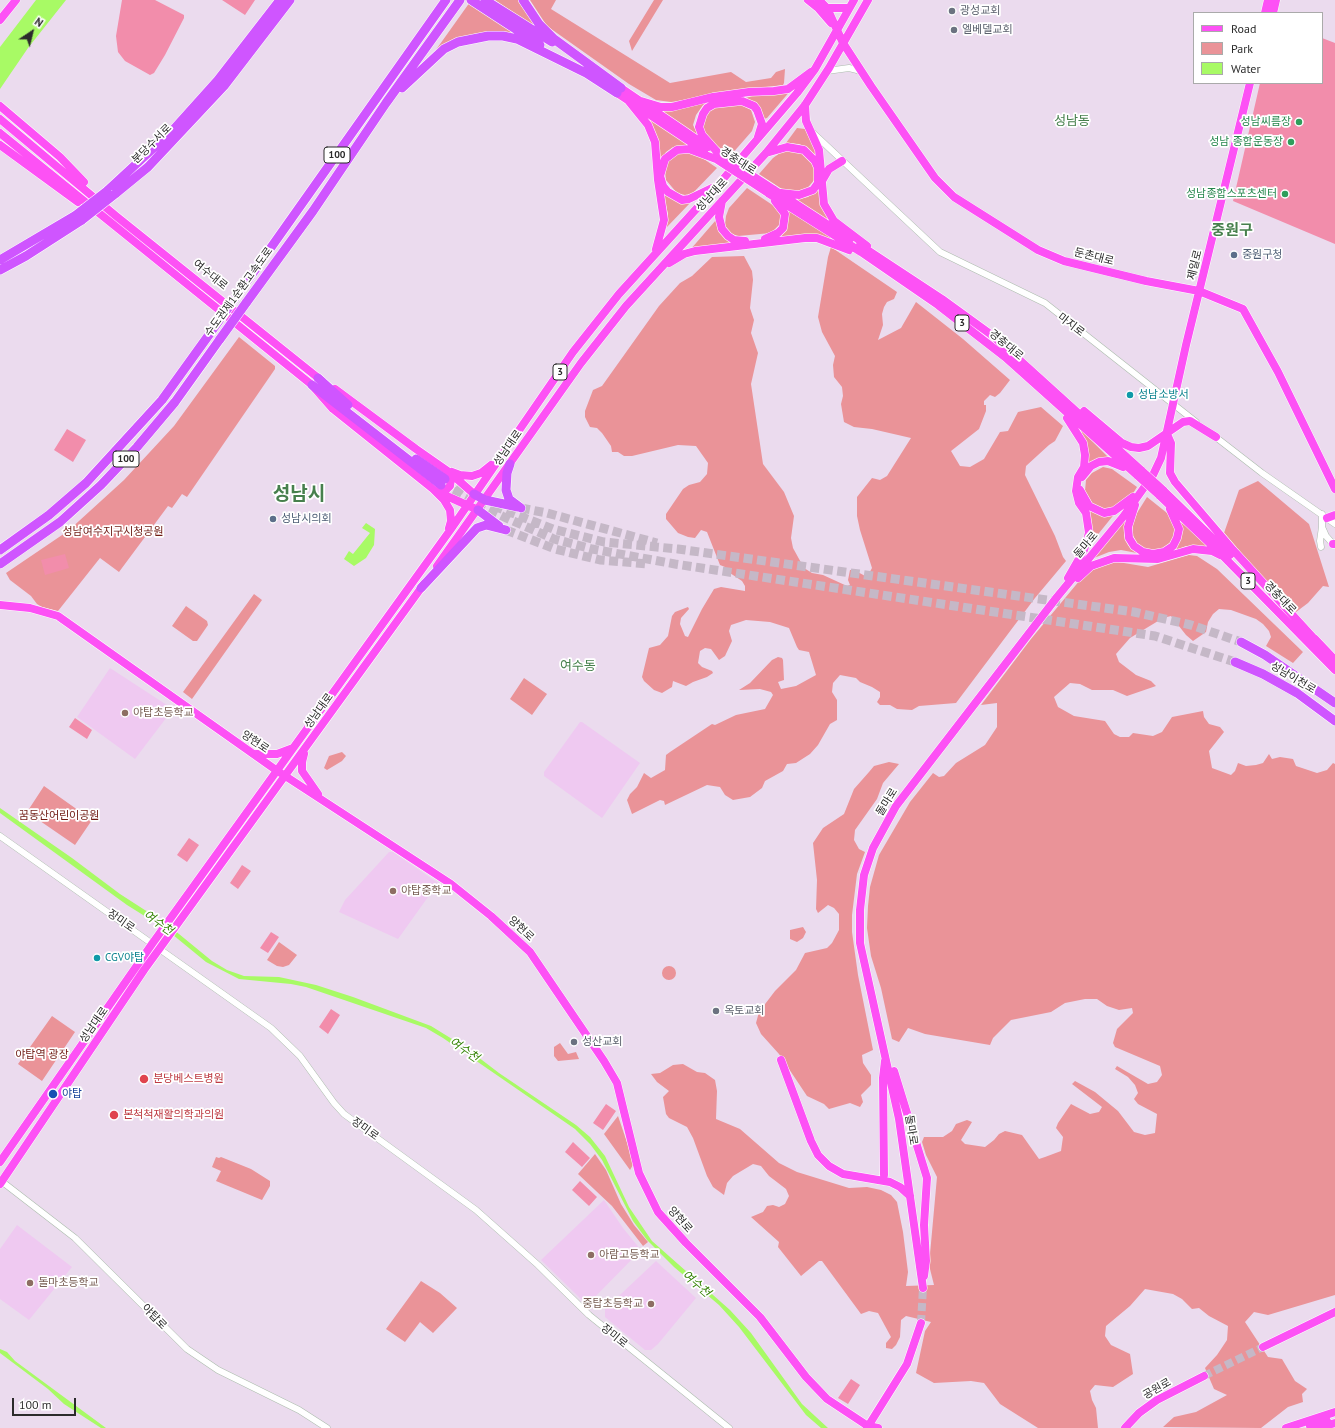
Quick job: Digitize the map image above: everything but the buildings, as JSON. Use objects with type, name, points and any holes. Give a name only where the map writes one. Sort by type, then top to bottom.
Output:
[{"type":"highway","name":"분당수서로","points":[[111,193],[174,129],[218,80],[280,0]]},
{"type":"highway","name":"분당수서로","points":[[0,270],[26,256],[148,167],[224,86],[290,0]]},
{"type":"highway","name":"수도권제1순환고속도로","points":[[1,549],[49,515],[86,483],[162,400],[445,0]]},
{"type":"highway","name":"수도권제1순환고속도로","points":[[0,564],[10,559],[60,522],[101,485],[137,447],[175,402],[313,211],[386,103],[460,0]]},
{"type":"highway","points":[[471,0],[592,72]]},
{"type":"highway","points":[[485,0],[619,90]]},
{"type":"highway","points":[[523,0],[539,24],[592,72]]},
{"type":"highway","points":[[386,103],[444,49],[475,37],[502,36],[517,39],[592,72]]},
{"type":"highway","name":"분당수서로","points":[[0,260],[79,217]]},
{"type":"highway","name":"여수대로","points":[[315,381],[439,484]]},
{"type":"highway","points":[[474,494],[485,500],[521,508],[509,498],[506,490],[507,473],[510,464]]},
{"type":"highway","points":[[421,588],[472,531],[486,525],[506,530],[478,510]]},
{"type":"highway","name":"성남이천로","points":[[1241,642],[1265,655],[1335,703]]},
{"type":"highway","name":"성남이천로","points":[[1235,662],[1263,674],[1297,693],[1335,721]]},
{"type":"main road","points":[[0,20],[16,0]]},
{"type":"main road","name":"둔촌대로","points":[[808,0],[818,8],[837,30]]},
{"type":"main road","name":"둔촌대로","points":[[819,0],[827,8],[843,43],[861,71],[935,178],[954,197],[1038,250],[1064,261],[1199,292],[1243,309],[1278,372],[1335,489]]},
{"type":"main road","name":"성남대로","points":[[0,1162],[152,944],[468,505],[474,494],[573,352],[619,294],[757,141],[815,69],[854,0]]},
{"type":"main road","name":"성남대로","points":[[1,1182],[159,949],[478,510],[581,363],[626,306],[766,153],[805,105],[827,71],[868,0]]},
{"type":"main road","points":[[1262,12],[1265,0]]},
{"type":"main road","points":[[1265,12],[1268,0]]},
{"type":"main road","points":[[1273,12],[1276,0]]},
{"type":"main road","points":[[827,8],[850,8]]},
{"type":"main road","points":[[641,101],[661,107],[672,107],[713,97],[749,92],[774,91],[788,88],[815,69]]},
{"type":"main road","name":"제일로","points":[[1174,405],[1199,292],[1250,84]]},
{"type":"main road","name":"경충대로","points":[[619,90],[641,101],[718,156]]},
{"type":"main road","name":"경충대로","points":[[619,90],[627,99],[771,191],[938,305],[1005,357],[1057,405],[1140,474]]},
{"type":"main road","points":[[627,99],[648,125],[655,142],[658,180],[664,220],[660,241],[653,256]]},
{"type":"main road","points":[[718,156],[702,135],[700,127],[703,114],[707,108],[714,104],[742,101],[754,106],[758,110],[762,124],[757,141]]},
{"type":"main road","points":[[805,105],[809,129],[819,150],[824,204],[834,221],[906,275]]},
{"type":"main road","points":[[0,106],[60,157],[116,216]]},
{"type":"main road","name":"여수대로","points":[[0,119],[315,381]]},
{"type":"main road","name":"여수대로","points":[[0,133],[111,223],[315,381]]},
{"type":"main road","points":[[0,145],[60,190],[111,223]]},
{"type":"main road","points":[[766,153],[787,147],[800,149],[810,155],[818,168],[818,183],[813,190],[806,194],[783,194],[771,191]]},
{"type":"main road","points":[[718,156],[689,149],[677,150],[665,159],[660,176],[663,186],[668,192],[682,200],[689,199],[718,185]]},
{"type":"main road","points":[[821,182],[829,169],[842,161]]},
{"type":"main road","points":[[722,201],[719,217],[722,230],[728,236],[741,241],[770,238],[783,228],[785,221],[785,214],[771,191]]},
{"type":"main road","name":"경충대로","points":[[771,191],[906,275],[992,336],[1053,390],[1318,642],[1335,660]]},
{"type":"main road","points":[[655,273],[674,259],[695,251],[805,238],[817,238],[844,247],[938,305]]},
{"type":"main road","points":[[315,381],[445,468],[474,494]]},
{"type":"main road","points":[[1053,390],[1070,400],[1122,443],[1131,448],[1148,446],[1183,422],[1190,421],[1216,437]]},
{"type":"main road","points":[[1056,597],[1084,550],[1089,533],[1087,518],[1079,503],[1076,491],[1078,477],[1084,467],[1085,455],[1083,443],[1057,405]]},
{"type":"main road","name":"돌마로","points":[[886,1052],[904,1100],[927,1178],[924,1225],[926,1261],[923,1288],[899,1119],[886,1052],[860,943],[861,892],[864,875],[873,848],[896,806],[1056,597],[1109,535],[1153,475],[1161,458],[1174,405]]},
{"type":"main road","points":[[1167,434],[1171,443],[1170,473],[1175,482],[1233,550],[1318,642]]},
{"type":"main road","points":[[445,468],[460,475],[472,476],[480,473],[499,458]]},
{"type":"main road","points":[[1140,474],[1108,461],[1099,462],[1086,472],[1081,479],[1080,489],[1083,498],[1089,506],[1104,513],[1114,511],[1141,490]]},
{"type":"main road","points":[[439,484],[445,491],[450,486],[450,477],[445,468]]},
{"type":"main road","points":[[439,484],[468,505],[478,510]]},
{"type":"main road","points":[[439,484],[444,500],[450,510],[451,522],[447,534]]},
{"type":"main road","points":[[1141,490],[1130,517],[1128,527],[1129,538],[1134,546],[1143,552],[1153,554],[1164,552],[1173,546],[1177,538],[1178,529],[1172,511],[1161,493]]},
{"type":"main road","name":"경충대로","points":[[1161,493],[1335,670]]},
{"type":"main road","points":[[1056,597],[1091,566],[1114,558],[1158,559],[1193,549],[1212,551],[1232,565]]},
{"type":"main road","name":"양현로","points":[[0,605],[30,608],[58,616],[276,770],[451,884],[491,916],[534,956],[617,1083],[639,1173],[658,1212],[686,1243],[755,1311],[779,1339],[806,1377],[827,1399],[868,1427]]},
{"type":"main road","points":[[253,753],[272,754],[293,748]]},
{"type":"main road","points":[[306,748],[302,762],[302,771],[320,798]]},
{"type":"main road","points":[[884,1175],[883,1078],[886,1052]]},
{"type":"main road","points":[[780,1060],[811,1141],[824,1160],[843,1174],[890,1182],[900,1187],[910,1196]]},
{"type":"main road","points":[[1264,1347],[1335,1312]]},
{"type":"main road","points":[[878,1428],[868,1427],[907,1364],[921,1323]]},
{"type":"main road","name":"공원로","points":[[1126,1427],[1139,1413],[1157,1400],[1204,1376]]},
{"type":"main road","points":[[1304,1426],[1335,1412]]},
{"type":"main road","points":[[1286,1428],[1304,1426],[1335,1418]]},
{"type":"main road","points":[[1319,1428],[1335,1423]]},
{"type":"street","points":[[827,71],[849,68],[861,71]]},
{"type":"street","name":"마지로","points":[[809,129],[940,252],[1045,303],[1262,473],[1328,516],[1335,524]]},
{"type":"street","points":[[1328,516],[1322,527],[1320,541],[1321,547],[1325,541],[1335,545]]},
{"type":"street","points":[[1322,527],[1326,536],[1335,545]]},
{"type":"street","name":"장미로","points":[[0,836],[271,1028],[300,1056],[334,1103],[344,1114],[476,1210],[538,1265],[589,1315],[729,1428]]},
{"type":"street","name":"야탑로","points":[[1,1182],[75,1238],[178,1341],[202,1360],[243,1383],[299,1410],[327,1428]]},
{"type":"shaded area","points":[[122,0],[155,0],[184,15],[184,18],[165,55],[154,73],[150,75],[125,61],[118,52],[116,36]]},
{"type":"shaded area","points":[[222,0],[255,0],[245,15]]},
{"type":"shaded area","name":"성남 종합운동장","points":[[1323,38],[1335,43],[1335,244],[1233,201],[1260,84],[1323,84]]},
{"type":"shaded area","points":[[67,429],[86,440],[73,462],[54,450]]},
{"type":"shaded area","points":[[65,554],[69,568],[45,575],[41,560]]},
{"type":"shaded area","name":"야탑초등학교","points":[[110,668],[173,709],[135,759],[77,717]]},
{"type":"shaded area","points":[[75,718],[92,730],[87,739],[69,727]]},
{"type":"shaded area","points":[[580,722],[640,763],[602,818],[544,776],[544,772]]},
{"type":"shaded area","points":[[189,838],[199,845],[187,862],[177,855]]},
{"type":"shaded area","name":"야탑중학교","points":[[389,852],[393,852],[438,883],[398,939],[339,912],[345,900]]},
{"type":"shaded area","points":[[242,865],[251,871],[238,889],[230,883]]},
{"type":"shaded area","points":[[271,932],[279,937],[268,953],[260,948]]},
{"type":"shaded area","points":[[331,1009],[340,1015],[328,1034],[319,1027]]},
{"type":"shaded area","points":[[606,1104],[616,1111],[603,1130],[593,1123]]},
{"type":"shaded area","points":[[573,1142],[590,1158],[582,1167],[565,1152]]},
{"type":"shaded area","points":[[580,1181],[597,1197],[589,1206],[572,1190]]},
{"type":"shaded area","name":"아람고등학교","points":[[604,1200],[623,1228],[641,1250],[591,1301],[583,1301],[541,1260]]},
{"type":"shaded area","name":"돌마초등학교","points":[[17,1225],[72,1267],[29,1320],[0,1299],[0,1249]]},
{"type":"shaded area","name":"중탑초등학교","points":[[656,1261],[696,1298],[658,1344],[651,1350],[645,1350],[605,1317],[605,1309]]},
{"type":"shaded area","points":[[851,1379],[860,1385],[848,1404],[838,1398]]},
{"type":"green space","points":[[495,0],[518,0],[542,32]]},
{"type":"green space","points":[[530,0],[556,0],[551,9],[670,83],[731,72],[746,82],[771,78],[776,72],[785,69],[784,83],[783,85],[671,102],[656,100],[629,84],[547,26]]},
{"type":"green space","points":[[654,0],[663,0],[632,51],[629,41]]},
{"type":"green space","points":[[470,2],[520,37],[483,33],[474,34],[451,42],[428,61]]},
{"type":"green space","points":[[791,90],[767,118],[763,119],[761,110],[754,102],[746,98],[758,94]]},
{"type":"green space","points":[[713,100],[703,105],[696,115],[693,125],[699,137],[656,108]]},
{"type":"green space","points":[[740,104],[751,110],[755,122],[752,131],[731,155],[711,142],[704,133],[703,126],[707,111],[713,107]]},
{"type":"green space","points":[[644,112],[693,146],[673,147],[666,152],[659,164]]},
{"type":"green space","points":[[797,128],[805,129],[811,141],[818,147],[821,170],[808,148],[799,144],[786,143]]},
{"type":"green space","points":[[797,151],[803,154],[815,166],[815,179],[805,191],[785,191],[759,174],[773,158],[780,153]]},
{"type":"green space","points":[[681,152],[695,153],[717,168],[692,194],[685,195],[677,193],[666,180],[665,171],[668,162],[674,155]]},
{"type":"green space","points":[[821,181],[833,224],[790,198],[799,199],[808,197]]},
{"type":"green space","points":[[747,188],[777,208],[782,222],[771,233],[738,236],[729,233],[725,225],[729,208]]},
{"type":"green space","points":[[662,189],[691,202],[666,228],[668,214]]},
{"type":"green space","points":[[785,209],[837,240],[824,237],[775,239]]},
{"type":"green space","points":[[716,220],[738,243],[690,250]]},
{"type":"green space","points":[[831,247],[897,292],[894,299],[887,302],[884,307],[882,314],[883,325],[878,340],[901,328],[916,302],[963,339],[1010,380],[1000,393],[995,397],[990,395],[984,401],[986,411],[979,429],[951,451],[960,466],[970,467],[984,459],[1000,432],[1008,431],[1018,412],[1041,407],[1063,426],[1055,441],[1026,466],[1025,475],[1066,561],[1035,598],[956,703],[919,706],[912,710],[897,709],[890,705],[880,705],[877,702],[880,697],[880,692],[860,682],[856,678],[840,675],[833,683],[832,692],[837,700],[837,720],[830,724],[818,745],[810,754],[796,763],[787,764],[783,771],[765,781],[762,788],[750,797],[733,800],[725,795],[720,787],[707,785],[665,805],[664,801],[660,800],[632,814],[627,800],[630,794],[637,787],[644,773],[651,778],[665,770],[666,755],[712,724],[715,725],[736,715],[765,709],[773,695],[771,692],[760,689],[739,690],[750,683],[772,660],[778,657],[782,658],[783,660],[784,680],[778,682],[781,689],[796,686],[816,675],[809,652],[799,650],[789,628],[770,622],[746,620],[731,625],[729,631],[732,641],[725,656],[719,660],[711,649],[705,648],[700,651],[698,663],[713,673],[707,677],[686,686],[673,681],[672,687],[662,693],[654,690],[644,681],[642,677],[649,648],[660,645],[668,636],[672,616],[675,612],[688,607],[689,609],[681,618],[680,624],[685,636],[688,637],[714,589],[721,587],[745,591],[745,586],[742,581],[727,571],[725,567],[720,565],[707,532],[701,530],[695,538],[688,537],[678,533],[666,519],[666,514],[683,489],[689,485],[700,482],[707,474],[708,463],[696,446],[678,445],[632,456],[624,456],[618,452],[612,452],[611,446],[602,433],[597,428],[590,427],[585,417],[585,411],[593,390],[602,386],[659,306],[680,283],[692,276],[712,257],[744,256],[752,271],[753,280],[750,308],[754,320],[751,333],[758,353],[751,384],[763,464],[784,492],[794,516],[791,538],[793,548],[804,568],[812,573],[823,575],[847,586],[850,585],[848,580],[850,570],[854,570],[867,577],[872,568],[857,516],[857,497],[872,478],[880,480],[887,476],[911,438],[872,429],[854,427],[844,422],[841,404],[843,396],[842,387],[834,377],[833,365],[835,356],[822,332],[818,317]]},
{"type":"green space","name":"성남여수지구시청공원","points":[[239,337],[275,366],[275,369],[187,497],[182,494],[172,508],[168,506],[119,572],[100,558],[58,611],[42,607],[37,604],[31,596],[10,580],[6,573],[68,531],[124,480],[174,426]]},
{"type":"green space","points":[[1081,430],[1109,458],[1085,467],[1085,444]]},
{"type":"green space","points":[[1103,467],[1112,469],[1137,487],[1130,498],[1107,511],[1093,504],[1085,491],[1086,480],[1092,473]]},
{"type":"green space","points":[[1258,481],[1309,524],[1329,587],[1323,586],[1308,603],[1296,612],[1283,601],[1224,533],[1239,490]]},
{"type":"green space","points":[[1147,497],[1167,513],[1173,520],[1176,529],[1175,537],[1164,549],[1155,551],[1145,549],[1137,543],[1132,534],[1133,524],[1137,513]]},
{"type":"green space","points":[[1084,507],[1116,512],[1087,548]]},
{"type":"green space","points":[[1127,518],[1124,535],[1128,545],[1137,553],[1121,550],[1109,552],[1094,558]]},
{"type":"green space","points":[[1179,521],[1215,550],[1186,546],[1169,553]]},
{"type":"green space","points":[[1189,555],[1197,556],[1217,569],[1303,652],[1293,663],[1266,646],[1271,637],[1269,631],[1263,624],[1256,619],[1231,610],[1219,609],[1213,614],[1208,622],[1206,632],[1193,641],[1186,635],[1171,616],[1163,618],[1130,638],[1116,654],[1119,662],[1136,675],[1151,681],[1156,686],[1127,696],[1113,690],[1092,690],[1080,684],[1070,683],[1054,697],[1058,707],[1074,716],[1105,721],[1114,734],[1120,737],[1129,737],[1133,733],[1153,736],[1162,732],[1172,717],[1203,711],[1204,717],[1209,724],[1220,727],[1224,732],[1209,751],[1212,768],[1231,775],[1235,771],[1238,763],[1246,766],[1263,763],[1269,754],[1272,759],[1280,757],[1293,759],[1296,766],[1317,773],[1327,770],[1333,763],[1335,764],[1335,1295],[1268,1315],[1254,1312],[1245,1322],[1268,1357],[1282,1359],[1295,1381],[1307,1389],[1302,1394],[1303,1402],[1288,1407],[1261,1428],[1163,1427],[1174,1417],[1196,1412],[1227,1395],[1214,1389],[1205,1368],[1217,1355],[1227,1340],[1228,1326],[1209,1316],[1199,1308],[1192,1309],[1182,1299],[1173,1294],[1145,1289],[1130,1306],[1106,1326],[1105,1336],[1111,1345],[1130,1354],[1133,1374],[1113,1387],[1095,1385],[1090,1391],[1096,1408],[1098,1428],[1038,1428],[1000,1404],[984,1383],[971,1381],[934,1383],[916,1373],[925,1331],[931,1322],[906,1316],[901,1320],[900,1337],[896,1345],[892,1349],[886,1348],[886,1343],[891,1337],[878,1313],[869,1311],[861,1314],[822,1261],[819,1261],[801,1276],[778,1247],[779,1242],[751,1217],[763,1212],[767,1206],[773,1205],[779,1207],[785,1204],[789,1196],[786,1189],[769,1176],[761,1166],[753,1164],[733,1176],[727,1183],[724,1195],[713,1187],[687,1127],[669,1118],[666,1114],[663,1097],[669,1091],[657,1082],[651,1074],[660,1073],[673,1065],[683,1064],[697,1072],[705,1073],[715,1080],[717,1091],[716,1119],[740,1129],[779,1163],[797,1172],[849,1188],[867,1187],[881,1190],[891,1195],[897,1202],[903,1232],[908,1272],[906,1286],[934,1285],[929,1265],[937,1177],[926,1155],[922,1142],[924,1137],[943,1137],[952,1131],[956,1124],[967,1120],[972,1122],[961,1140],[965,1144],[985,1147],[999,1134],[1005,1131],[1022,1135],[1039,1159],[1045,1157],[1061,1151],[1063,1137],[1056,1128],[1071,1104],[1090,1114],[1099,1112],[1102,1107],[1072,1084],[1075,1081],[1095,1092],[1118,1111],[1134,1132],[1145,1135],[1155,1133],[1157,1114],[1138,1104],[1134,1099],[1138,1093],[1135,1085],[1128,1077],[1115,1069],[1117,1066],[1148,1084],[1157,1082],[1162,1075],[1160,1066],[1115,1047],[1113,1043],[1117,1029],[1133,1013],[1132,1008],[1119,1010],[1107,1006],[1097,999],[1085,999],[1065,1003],[1051,1012],[1011,1020],[993,1038],[990,1045],[925,1034],[908,1028],[899,1042],[892,1039],[881,988],[871,956],[867,928],[868,906],[870,887],[879,855],[910,802],[933,773],[939,777],[944,776],[956,763],[985,745],[997,727],[997,703],[981,705],[1031,639],[1085,574],[1092,569],[1112,561],[1148,567]]},
{"type":"green space","points":[[254,594],[262,600],[192,699],[183,692]]},
{"type":"green space","points":[[186,606],[207,621],[208,625],[197,641],[193,641],[172,626]]},
{"type":"green space","points":[[524,678],[547,694],[532,715],[510,699]]},
{"type":"green space","points":[[342,752],[346,756],[342,761],[327,770],[324,768],[329,756]]},
{"type":"green space","points":[[889,762],[899,764],[883,783],[877,799],[855,830],[854,840],[859,849],[865,852],[857,874],[852,915],[852,932],[858,975],[873,1050],[862,1055],[863,1063],[871,1075],[871,1085],[861,1095],[863,1102],[860,1107],[850,1103],[829,1109],[824,1104],[807,1096],[779,1054],[761,1034],[756,1023],[759,1012],[775,991],[796,970],[805,953],[827,948],[832,943],[839,930],[839,914],[834,908],[828,905],[818,913],[816,909],[817,880],[813,843],[823,828],[844,814],[854,789],[874,766]]},
{"type":"green space","name":"꿈동산어린이공원","points":[[44,786],[92,820],[75,845],[27,812]]},
{"type":"green space","points":[[803,927],[806,932],[803,938],[797,942],[790,939],[790,930]]},
{"type":"green space","points":[[279,942],[297,955],[289,965],[283,967],[277,966],[267,960]]},
{"type":"green space","points":[[666,966],[672,966],[676,970],[676,976],[672,980],[666,980],[662,976],[662,970]]},
{"type":"green space","name":"야탑역 광장","points":[[52,1016],[75,1032],[42,1081],[18,1064]]},
{"type":"green space","points":[[560,1043],[568,1054],[576,1052],[579,1059],[558,1061],[554,1056],[554,1047]]},
{"type":"green space","points":[[618,1116],[634,1163],[630,1170],[604,1134]]},
{"type":"green space","points":[[595,1154],[606,1170],[621,1204],[634,1225],[648,1242],[643,1246],[612,1206],[578,1174]]},
{"type":"green space","points":[[216,1157],[221,1157],[251,1169],[270,1181],[270,1186],[262,1200],[216,1181],[221,1171],[212,1167]]},
{"type":"green space","points":[[421,1281],[440,1293],[457,1308],[433,1333],[420,1322],[405,1342],[386,1329]]},
{"type":"water","points":[[36,0],[66,0],[28,48],[0,89],[0,47]]},
{"type":"water","points":[[366,523],[375,529],[374,545],[366,558],[354,566],[344,559],[349,551],[353,554],[370,533],[362,528]]},
{"type":"water","name":"여수천","points":[[0,808],[72,858],[120,894],[168,925],[212,961],[227,970],[244,976],[279,977],[316,985],[431,1026],[465,1047],[499,1073],[576,1125],[590,1137],[605,1156],[629,1207],[652,1241],[730,1310],[751,1333],[802,1404],[828,1428],[821,1428],[806,1415],[739,1327],[719,1305],[674,1267],[647,1240],[633,1221],[602,1160],[590,1144],[575,1129],[443,1038],[426,1028],[306,987],[291,984],[239,979],[206,962],[167,930],[127,905],[0,813]]},
{"type":"water","points":[[0,1349],[7,1352],[15,1361],[106,1428],[101,1428],[64,1404],[48,1389],[0,1353]]},
{"type":"tunnel","points":[[445,479],[473,496]]},
{"type":"tunnel","points":[[441,485],[502,516],[554,539],[592,549],[675,564],[1155,636],[1235,662]]},
{"type":"tunnel","points":[[494,506],[553,529],[604,542],[678,549],[1134,612],[1191,625],[1241,642]]},
{"type":"tunnel","points":[[521,508],[547,513],[657,543]]},
{"type":"tunnel","points":[[506,530],[555,549],[600,560],[649,564]]},
{"type":"tunnel","points":[[921,1323],[923,1288]]},
{"type":"tunnel","points":[[1204,1376],[1263,1347]]},
{"type":"place","name":"광성교회","points":[[952,11]]},
{"type":"place","name":"엘베델교회","points":[[954,30]]},
{"type":"place","name":"성남씨름장","points":[[1299,122]]},
{"type":"place","name":"성남 종합운동장","points":[[1291,142]]},
{"type":"place","name":"성남종합스포츠센터","points":[[1285,194]]},
{"type":"place","name":"중원구청","points":[[1234,255]]},
{"type":"place","name":"성남소방서","points":[[1130,395]]},
{"type":"place","name":"성남시의회","points":[[273,519]]},
{"type":"place","name":"야탑초등학교","points":[[125,713]]},
{"type":"place","name":"야탑중학교","points":[[393,891]]},
{"type":"place","name":"CGV야탑","points":[[97,958]]},
{"type":"place","name":"옥토교회","points":[[716,1011]]},
{"type":"place","name":"성산교회","points":[[574,1042]]},
{"type":"place","name":"분당베스트병원","points":[[144,1079]]},
{"type":"place","name":"야탑","points":[[53,1094]]},
{"type":"place","name":"본척척재활의학과의원","points":[[114,1115]]},
{"type":"place","name":"아람고등학교","points":[[591,1255]]},
{"type":"place","name":"돌마초등학교","points":[[30,1283]]},
{"type":"place","name":"중탑초등학교","points":[[651,1304]]},
{"type":"district","name":"성남동","points":[[1072,121]]},
{"type":"district","name":"중원구","points":[[1232,231]]},
{"type":"district","name":"성남시","points":[[299,495]]},
{"type":"district","name":"여수동","points":[[578,666]]}]
